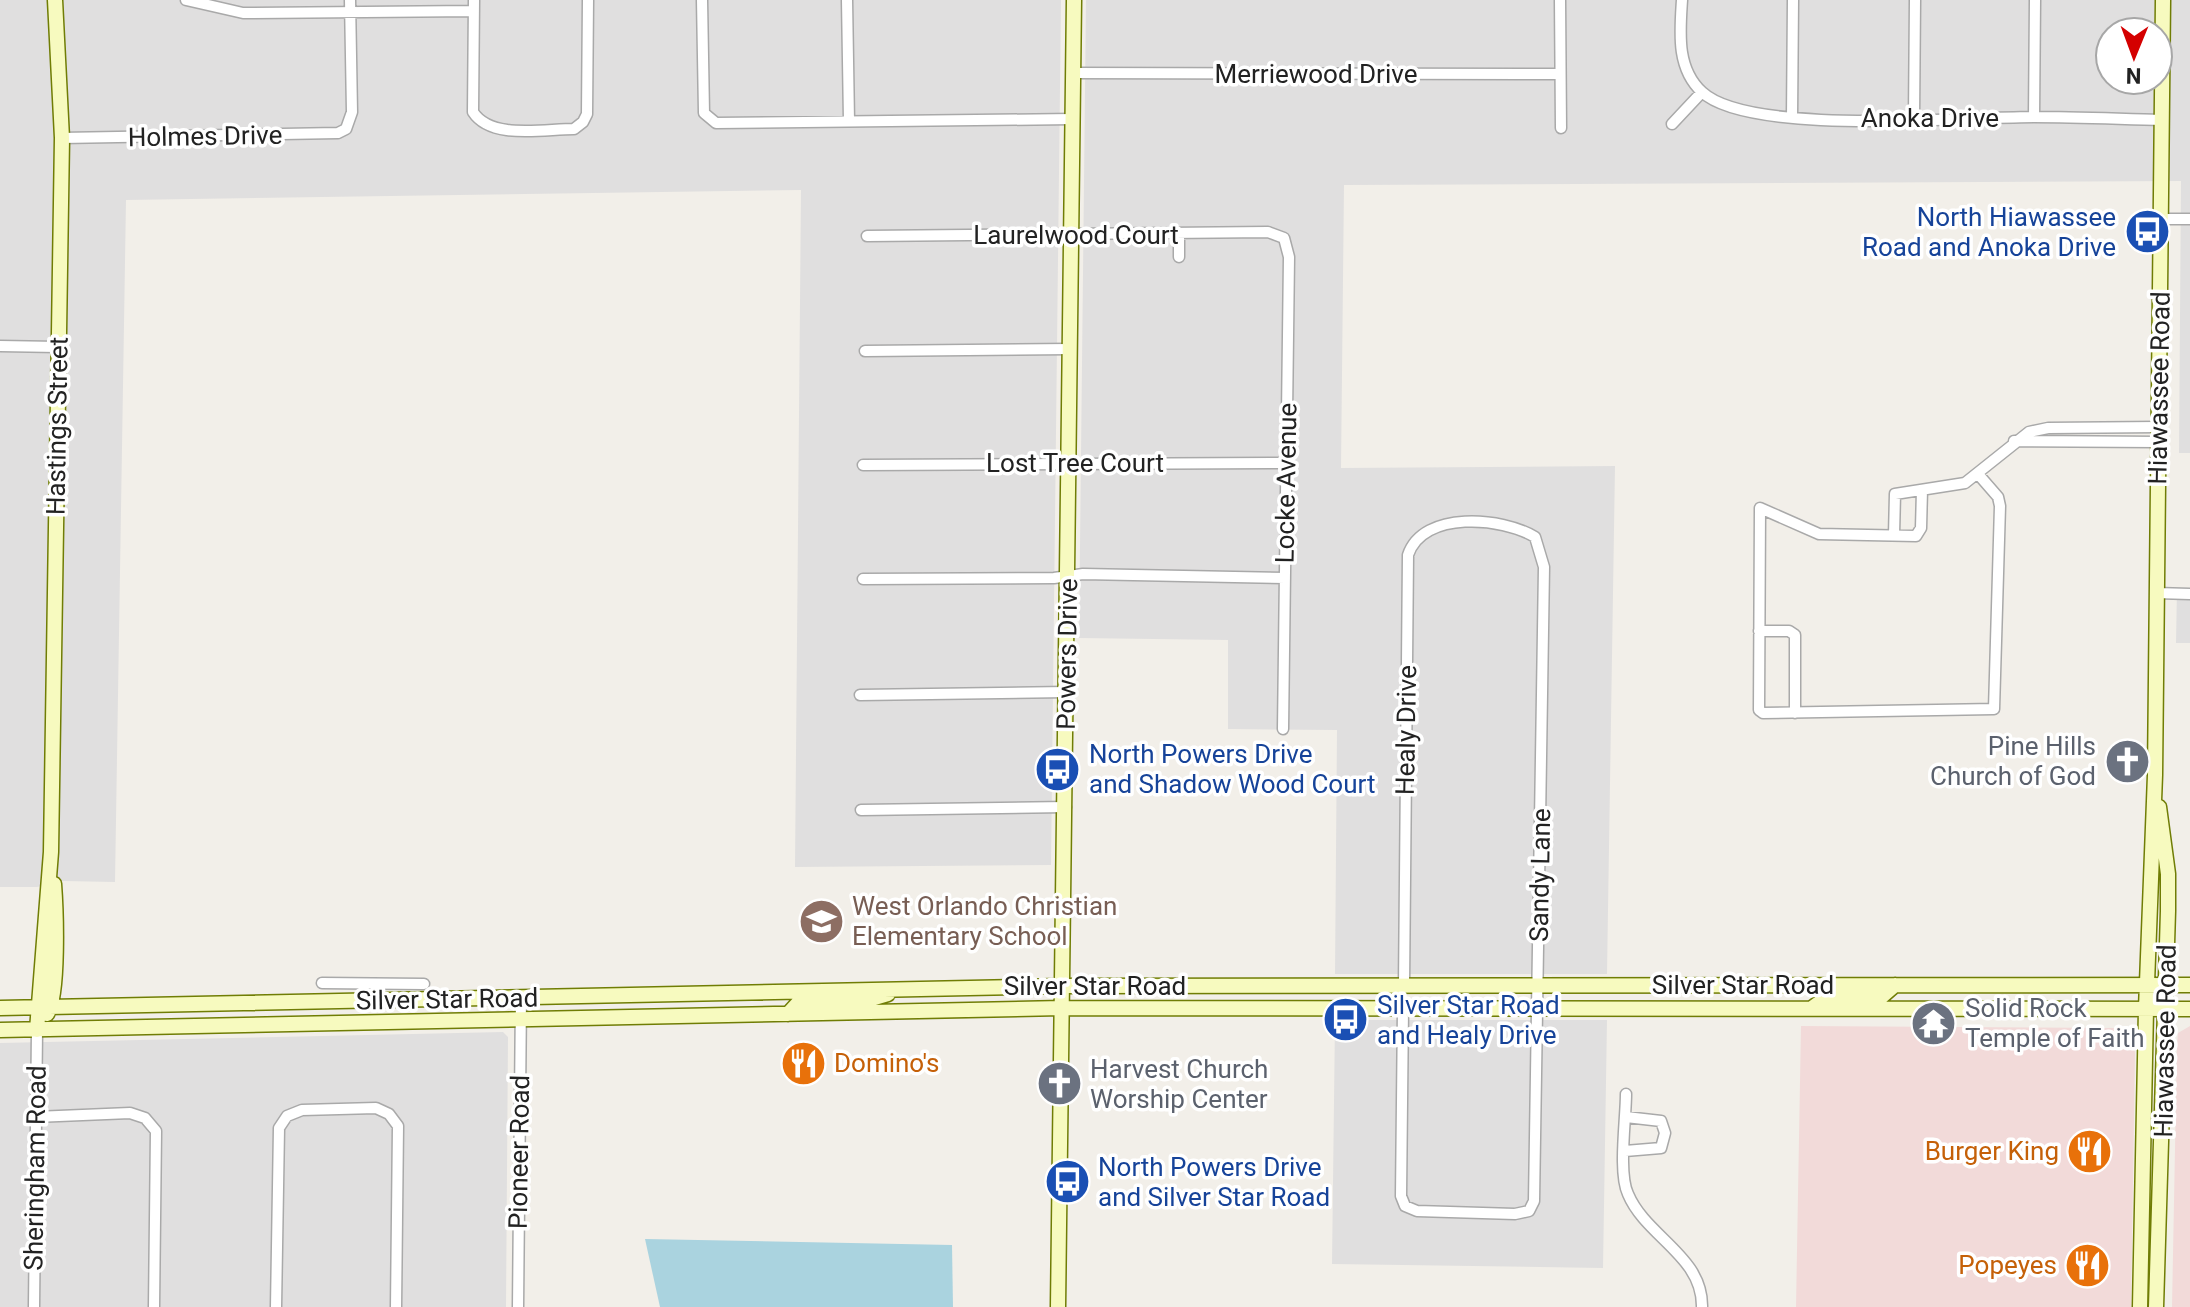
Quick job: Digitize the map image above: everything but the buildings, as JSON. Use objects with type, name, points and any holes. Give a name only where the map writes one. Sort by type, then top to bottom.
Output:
[{"type":"main road","name":"Hastings Street","points":[[45,1008],[55,904],[51,852],[62,138],[55,0]]},
{"type":"main road","name":"Powers Drive","points":[[1058,1307],[1074,0]]},
{"type":"main road","name":"Hiawassee Road","points":[[2140,1307],[2146,985],[2155,775],[2163,0]]},
{"type":"main road","name":"Hiawassee Road","points":[[2155,775],[2168,874],[2156,1307]]},
{"type":"main road","points":[[1811,1008],[1826,998],[1880,998],[1895,985]]},
{"type":"main road","name":"Silver Star Road","points":[[0,1008],[1062,986],[2190,985]]},
{"type":"main road","points":[[788,1014],[800,1001],[871,999],[903,989]]},
{"type":"main road","points":[[321,1024],[354,1015],[430,1013],[439,1011],[449,999]]},
{"type":"main road","points":[[37,1030],[45,1008]]},
{"type":"main road","name":"Silver Star Road","points":[[0,1030],[1062,1008],[2190,1009]]},
{"type":"street","points":[[186,0],[243,13],[350,6],[474,6],[473,112],[479,122],[492,129],[574,129],[583,122],[587,114],[588,0]]},
{"type":"street","points":[[702,0],[704,113],[716,123],[1073,119]]},
{"type":"street","points":[[847,0],[849,121]]},
{"type":"street","points":[[1560,0],[1561,128]]},
{"type":"street","points":[[1672,124],[1702,92],[1683,63],[1679,35],[1682,0]]},
{"type":"street","points":[[1792,118],[1793,0]]},
{"type":"street","points":[[1914,118],[1915,0]]},
{"type":"street","points":[[2034,117],[2035,0]]},
{"type":"street","name":"Holmes Drive","points":[[62,138],[329,135],[346,129],[352,112],[350,6]]},
{"type":"street","name":"Merriewood Drive","points":[[1073,73],[1559,74]]},
{"type":"street","name":"Anoka Drive","points":[[1702,92],[1728,107],[1792,118],[2162,120]]},
{"type":"street","points":[[2160,219],[2190,219]]},
{"type":"street","name":"Laurelwood Court","points":[[867,236],[1268,232],[1284,238]]},
{"type":"street","points":[[1179,234],[1179,257]]},
{"type":"street","name":"Locke Avenue","points":[[1283,729],[1289,257],[1284,238]]},
{"type":"street","points":[[0,346],[58,347]]},
{"type":"street","points":[[865,351],[1071,349]]},
{"type":"street","points":[[1894,535],[1895,494],[1956,487],[1978,474],[2014,441],[2158,435]]},
{"type":"street","name":"Lost Tree Court","points":[[863,465],[1287,463]]},
{"type":"street","points":[[1922,490],[1920,532],[1916,536],[1819,534],[1760,508],[1759,710],[1763,713],[1990,710],[1997,705],[2000,506],[1998,497],[1978,474]]},
{"type":"street","name":"Sandy Lane","points":[[1403,1008],[1401,1196],[1405,1206],[1417,1211],[1515,1214],[1529,1211],[1534,1201],[1539,985],[1542,551],[1535,537],[1522,529],[1476,524]]},
{"type":"street","name":"Healy Drive","points":[[1404,986],[1408,555],[1420,535],[1438,525],[1476,524]]},
{"type":"street","points":[[863,579],[1068,576],[1285,578]]},
{"type":"street","points":[[2156,593],[2190,594]]},
{"type":"street","points":[[1759,631],[1789,631],[1795,635],[1795,713]]},
{"type":"street","points":[[860,695],[1067,692]]},
{"type":"street","points":[[861,810],[1066,807]]},
{"type":"street","points":[[322,983],[424,984]]},
{"type":"street","name":"Pioneer Road","points":[[518,1307],[521,997]]},
{"type":"street","name":"Sheringham Road","points":[[34,1307],[37,1030]]},
{"type":"street","points":[[1626,1094],[1626,1191],[1634,1205],[1697,1277],[1702,1307]]},
{"type":"street","points":[[276,1307],[279,1128],[287,1116],[302,1110],[376,1108],[389,1114],[398,1126],[396,1307]]},
{"type":"street","points":[[35,1117],[130,1113],[145,1118],[156,1131],[154,1307]]},
{"type":"street","points":[[1625,1151],[1661,1148],[1665,1133],[1661,1121],[1626,1117]]},
{"type":"shaded area","points":[[0,0],[1061,0],[1051,865],[795,867],[801,190],[126,200],[115,882],[64,881],[37,887],[0,887]]},
{"type":"shaded area","points":[[1086,0],[2190,0],[2190,453],[2179,453],[2181,181],[1344,185],[1341,468],[1615,466],[1607,974],[1335,974],[1337,730],[1228,729],[1228,640],[1079,638]]},
{"type":"shaded area","points":[[2177,588],[2190,589],[2190,643],[2176,643]]},
{"type":"shaded area","points":[[1335,1020],[1607,1020],[1603,1268],[1332,1264]]},
{"type":"shaded area","points":[[1801,1026],[2118,1028],[2130,1033],[2134,1039],[2135,1054],[2131,1307],[1796,1307]]},
{"type":"shaded area","points":[[2190,1026],[2190,1307],[2172,1307],[2177,1044],[2178,1033]]},
{"type":"shaded area","points":[[503,1032],[508,1037],[506,1307],[0,1307],[0,1043]]},
{"type":"water","points":[[645,1239],[952,1245],[953,1307],[660,1307]]},
{"type":"place","name":"North Hiawassee Road and Anoka Drive","points":[[2147,232]]},
{"type":"place","name":"Pine Hills Church of God","points":[[2127,761]]},
{"type":"place","name":"North Powers Drive and Shadow Wood Court","points":[[1058,769]]},
{"type":"place","name":"West Orlando Christian Elementary School","points":[[821,921]]},
{"type":"place","name":"Silver Star Road and Healy Drive","points":[[1346,1020]]},
{"type":"place","name":"Solid Rock Temple of Faith","points":[[1934,1023]]},
{"type":"place","name":"Domino's","points":[[803,1063]]},
{"type":"place","name":"Harvest Church Worship Center","points":[[1059,1084]]},
{"type":"place","name":"Burger King","points":[[2090,1151]]},
{"type":"place","name":"North Powers Drive and Silver Star Road","points":[[1067,1182]]},
{"type":"place","name":"Popeyes","points":[[2088,1265]]}]
